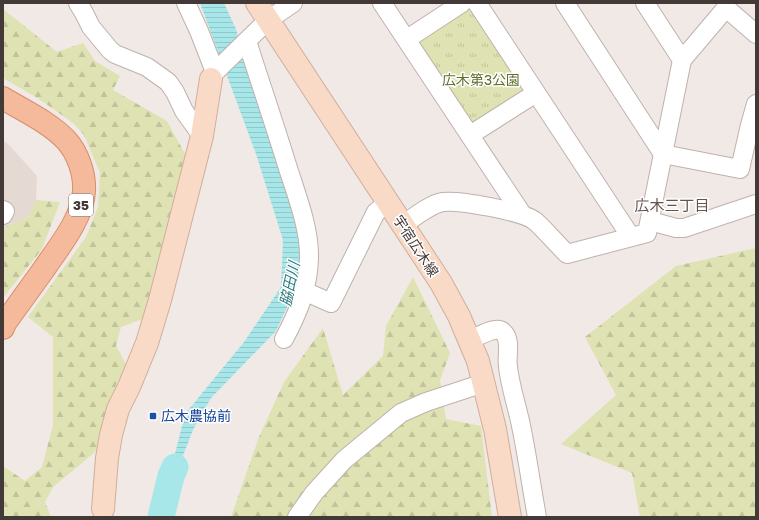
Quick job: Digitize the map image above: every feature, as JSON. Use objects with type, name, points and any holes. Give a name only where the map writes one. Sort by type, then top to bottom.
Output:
[{"type":"main road","name":"35","points":[[3,98],[46,124],[67,140],[79,161],[84,178],[84,192],[80,209],[72,228],[3,328]]},
{"type":"street","points":[[78,3],[91,27],[110,50],[115,54],[147,67],[168,82],[175,92],[184,111],[202,136]]},
{"type":"street","points":[[186,3],[216,72]]},
{"type":"street","points":[[102,513],[107,458],[111,434],[118,409],[130,387],[147,343],[160,300],[202,136],[216,72],[246,42],[262,12],[293,3]]},
{"type":"street","points":[[382,3],[522,214]]},
{"type":"street","points":[[407,40],[462,3]]},
{"type":"street","points":[[477,3],[631,237]]},
{"type":"street","points":[[565,3],[663,154],[740,169],[753,127],[756,104]]},
{"type":"street","points":[[645,3],[682,60]]},
{"type":"street","points":[[403,225],[432,206],[442,202],[481,205],[522,214],[534,220],[567,254],[647,233],[682,60],[726,8],[756,34]]},
{"type":"street","name":"宇宿広木線","points":[[262,12],[441,283],[459,316],[478,361],[484,383],[495,429],[510,517]]},
{"type":"street","points":[[246,42],[301,209],[308,241],[308,273],[304,291],[296,315],[284,339]]},
{"type":"street","points":[[470,135],[536,94]]},
{"type":"street","points":[[304,291],[331,303],[376,212],[388,203]]},
{"type":"street","points":[[650,221],[676,228],[684,228],[756,204]]},
{"type":"street","points":[[3,210],[5,212],[3,215]]},
{"type":"street","points":[[470,340],[490,330],[499,329],[507,337],[508,367],[537,517]]},
{"type":"street","points":[[297,517],[314,493],[344,460],[401,413],[426,402],[484,383]]},
{"type":"shaded area","points":[[3,140],[37,176],[36,200],[28,217],[6,227],[3,232]]},
{"type":"green space","points":[[3,9],[57,52],[83,43],[95,61],[120,76],[113,90],[167,121],[189,161],[148,317],[121,327],[116,346],[127,366],[116,385],[102,435],[95,452],[53,487],[45,502],[51,517],[3,517],[3,466],[25,481],[42,467],[53,425],[53,337],[28,317],[86,237],[98,207],[100,173],[84,135],[73,123],[39,99],[3,78]]},
{"type":"green space","name":"広木第3公園","points":[[467,10],[475,12],[527,88],[524,98],[470,125],[419,48],[422,39]]},
{"type":"green space","points":[[36,200],[60,202],[42,249],[3,298],[3,232],[6,227],[28,217]]},
{"type":"green space","points":[[756,248],[756,517],[640,517],[632,473],[561,444],[616,395],[585,337],[676,266]]},
{"type":"green space","points":[[413,277],[450,353],[440,380],[446,419],[481,426],[492,517],[231,517],[259,437],[284,382],[323,328],[343,395],[383,356],[386,326]]},
{"type":"water","points":[[200,3],[224,3],[236,29],[246,67],[296,209],[302,260],[295,290],[276,331],[211,398],[193,430],[159,517],[185,414],[244,342],[281,287],[283,240],[256,154]]},
{"type":"waterway","name":"脇田川","points":[[161,517],[171,476],[175,467]]},
{"type":"place","name":"広木農協前","points":[[153,416]]},
{"type":"district","name":"広木三丁目","points":[[672,206]]}]
